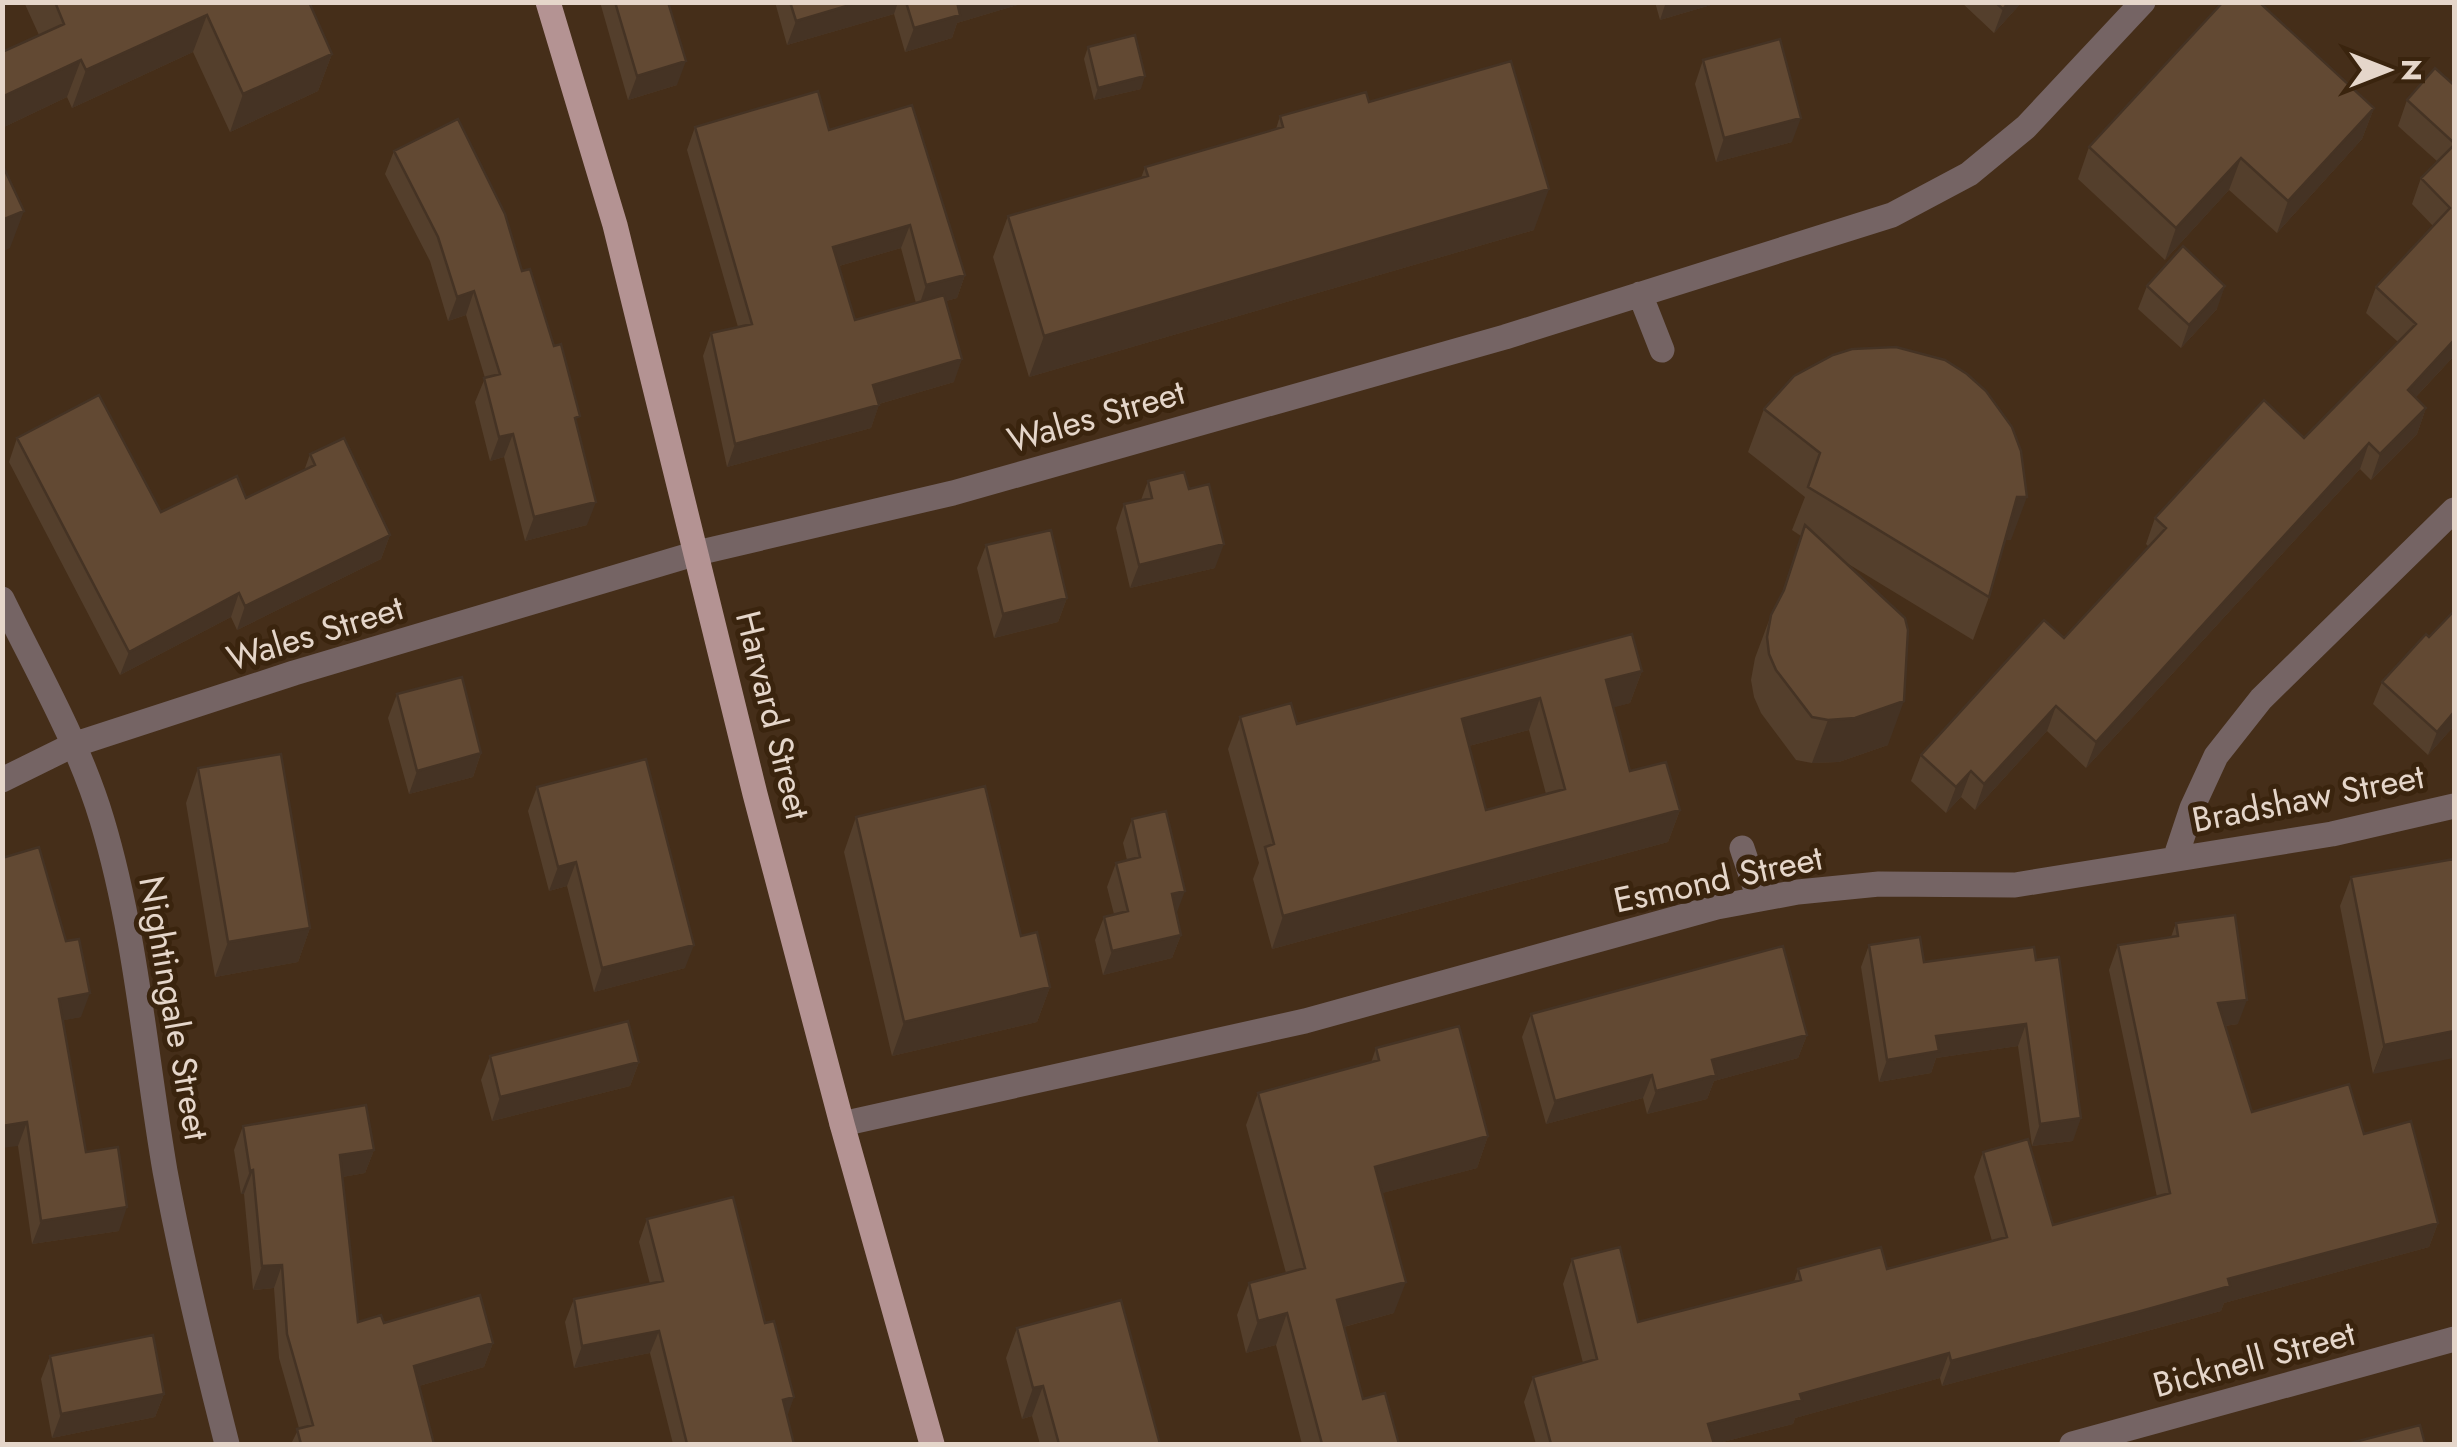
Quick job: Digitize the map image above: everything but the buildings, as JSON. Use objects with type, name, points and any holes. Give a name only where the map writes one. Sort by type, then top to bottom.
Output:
[{"type":"main road","name":"Harvard Street","points":[[548,2],[615,224],[755,794],[932,1444]]},
{"type":"street","name":"Wales Street","points":[[2,780],[73,745],[294,673],[697,553],[953,493],[1505,337],[1892,215],[1969,174],[2026,126],[2142,2]]},
{"type":"street","points":[[1640,294],[1662,350]]},
{"type":"street","points":[[2175,859],[2192,808],[2216,756],[2261,699],[2454,510]]},
{"type":"street","name":"Nightingale Street","points":[[2,599],[73,745],[101,816],[117,876],[166,1174],[226,1444]]},
{"type":"street","name":"Bradshaw Street","points":[[2175,859],[2332,834],[2454,806]]},
{"type":"street","points":[[1742,848],[1759,899]]},
{"type":"street","name":"Esmond Street","points":[[842,1124],[1306,1021],[1718,907],[1879,884],[2016,886],[2175,859]]},
{"type":"street","name":"Bicknell Street","points":[[2072,1444],[2454,1339]]}]
